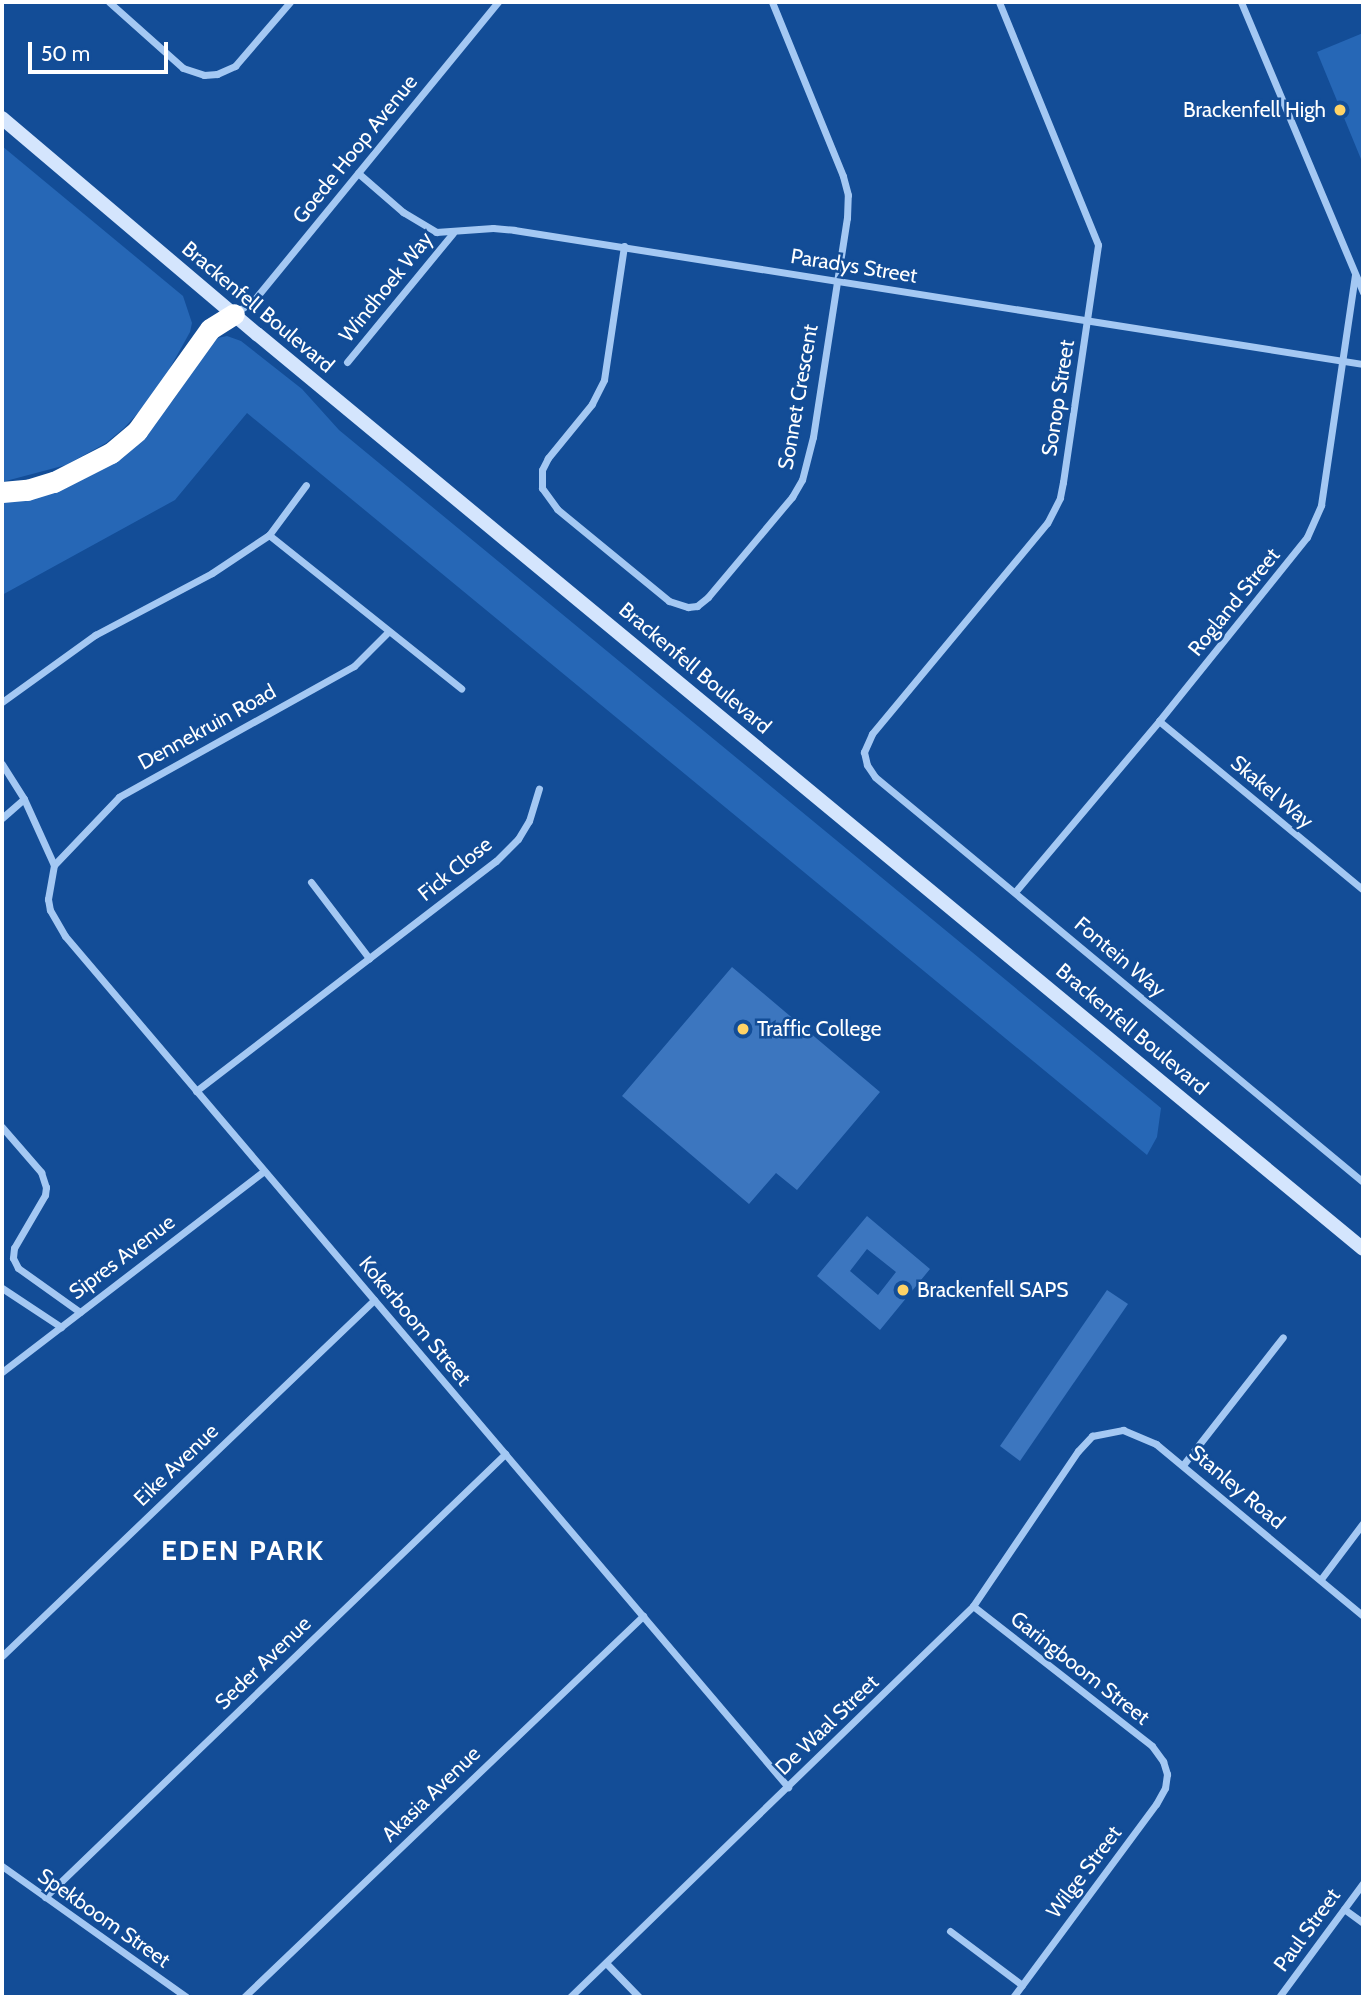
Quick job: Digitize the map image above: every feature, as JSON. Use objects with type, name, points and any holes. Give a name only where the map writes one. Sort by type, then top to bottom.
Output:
[{"type":"highway","points":[[2,492],[27,490],[54,482],[111,453],[145,421],[210,329],[234,314]]},
{"type":"street","points":[[109,2],[183,68],[204,75],[216,74],[234,66],[290,2]]},
{"type":"street","name":"Goede Hoop Avenue","points":[[234,314],[254,300],[498,2]]},
{"type":"street","name":"Sonnet Crescent","points":[[624,246],[604,380],[592,404],[548,458],[541,480],[549,500],[557,509],[663,597],[678,605],[697,606],[708,597],[792,497],[802,480],[813,438],[848,195],[835,156],[772,2]]},
{"type":"street","name":"Sonop Street","points":[[864,752],[866,742],[877,726],[1047,523],[1055,509],[1063,482],[1098,262],[1095,234],[999,2]]},
{"type":"street","points":[[1241,2],[1363,292]]},
{"type":"street","name":"Brackenfell Boulevard","points":[[2,118],[234,314],[1363,1249]]},
{"type":"street","name":"Paradys Street","points":[[358,173],[403,212],[436,232],[453,233],[493,228],[624,246],[1363,364]]},
{"type":"street","name":"Windhoek Way","points":[[347,362],[453,233]]},
{"type":"street","name":"Rogland Street","points":[[1015,892],[1293,557],[1315,521],[1321,505],[1355,276]]},
{"type":"street","points":[[2,702],[95,635],[212,573],[270,536],[306,485]]},
{"type":"street","points":[[270,536],[461,688]]},
{"type":"street","name":"Dennekruin Road","points":[[54,865],[119,797],[354,666],[388,632]]},
{"type":"street","name":"Skakel Way","points":[[1159,721],[1363,890]]},
{"type":"street","name":"Fontein Way","points":[[864,752],[867,765],[875,776],[1363,1182]]},
{"type":"street","points":[[2,764],[24,799],[54,865]]},
{"type":"street","name":"Fick Close","points":[[196,1091],[496,861],[518,839],[528,821],[539,789]]},
{"type":"street","points":[[2,818],[24,799]]},
{"type":"street","name":"Kokerboom Street","points":[[54,865],[48,899],[57,925],[788,1787]]},
{"type":"street","points":[[311,882],[369,958]]},
{"type":"street","points":[[2,1127],[41,1172],[46,1187],[45,1195],[14,1248],[13,1258],[18,1268],[80,1311]]},
{"type":"street","name":"Sipres Avenue","points":[[2,1372],[264,1171]]},
{"type":"street","points":[[2,1288],[61,1327]]},
{"type":"street","name":"Eike Avenue","points":[[2,1656],[374,1300]]},
{"type":"street","points":[[1183,1465],[1283,1337]]},
{"type":"street","name":"Stanley Road","points":[[1078,1451],[1099,1433],[1123,1430],[1143,1436],[1183,1465],[1363,1616]]},
{"type":"street","name":"De Waal Street","points":[[570,1997],[972,1606],[1078,1451]]},
{"type":"street","name":"Seder Avenue","points":[[45,1897],[505,1454]]},
{"type":"street","points":[[1321,1579],[1363,1523]]},
{"type":"street","name":"Garingboom Street","points":[[972,1606],[1152,1746],[1163,1762]]},
{"type":"street","name":"Akasia Avenue","points":[[244,1997],[643,1616]]},
{"type":"street","name":"Wilge Street","points":[[1013,1997],[1156,1804],[1165,1788],[1167,1774],[1163,1762]]},
{"type":"street","name":"Spekboom Street","points":[[2,1866],[186,1997]]},
{"type":"street","name":"Paul Street","points":[[1279,1997],[1363,1883]]},
{"type":"street","points":[[1344,1909],[1363,1923]]},
{"type":"street","points":[[950,1931],[1022,1985]]},
{"type":"street","points":[[606,1963],[639,1997]]},
{"type":"shaded area","points":[[1363,33],[1363,164],[1317,52]]},
{"type":"shaded area","points":[[2,146],[183,296],[192,323],[190,332],[155,395],[124,428],[106,443],[66,465],[2,482]]},
{"type":"shaded area","points":[[227,336],[241,341],[302,389],[339,430],[1161,1108],[1157,1137],[1147,1155],[247,413],[175,500],[2,595],[2,499],[143,436],[174,399],[213,339]]},
{"type":"building","name":"Traffic College","points":[[732,967],[880,1092],[797,1190],[776,1173],[749,1204],[622,1096]]},
{"type":"building","points":[[867,1216],[930,1269],[880,1330],[817,1276]],"holes":[[[867,1249],[896,1272],[878,1295],[850,1271]]]},
{"type":"building","points":[[1107,1290],[1128,1304],[1020,1461],[1000,1446]]},
{"type":"place","name":"Brackenfell High","points":[[1340,110]]},
{"type":"place","name":"Traffic College","points":[[743,1029]]},
{"type":"place","name":"Brackenfell SAPS","points":[[903,1290]]},
{"type":"district","name":"EDEN PARK","points":[[243,1550]]}]
